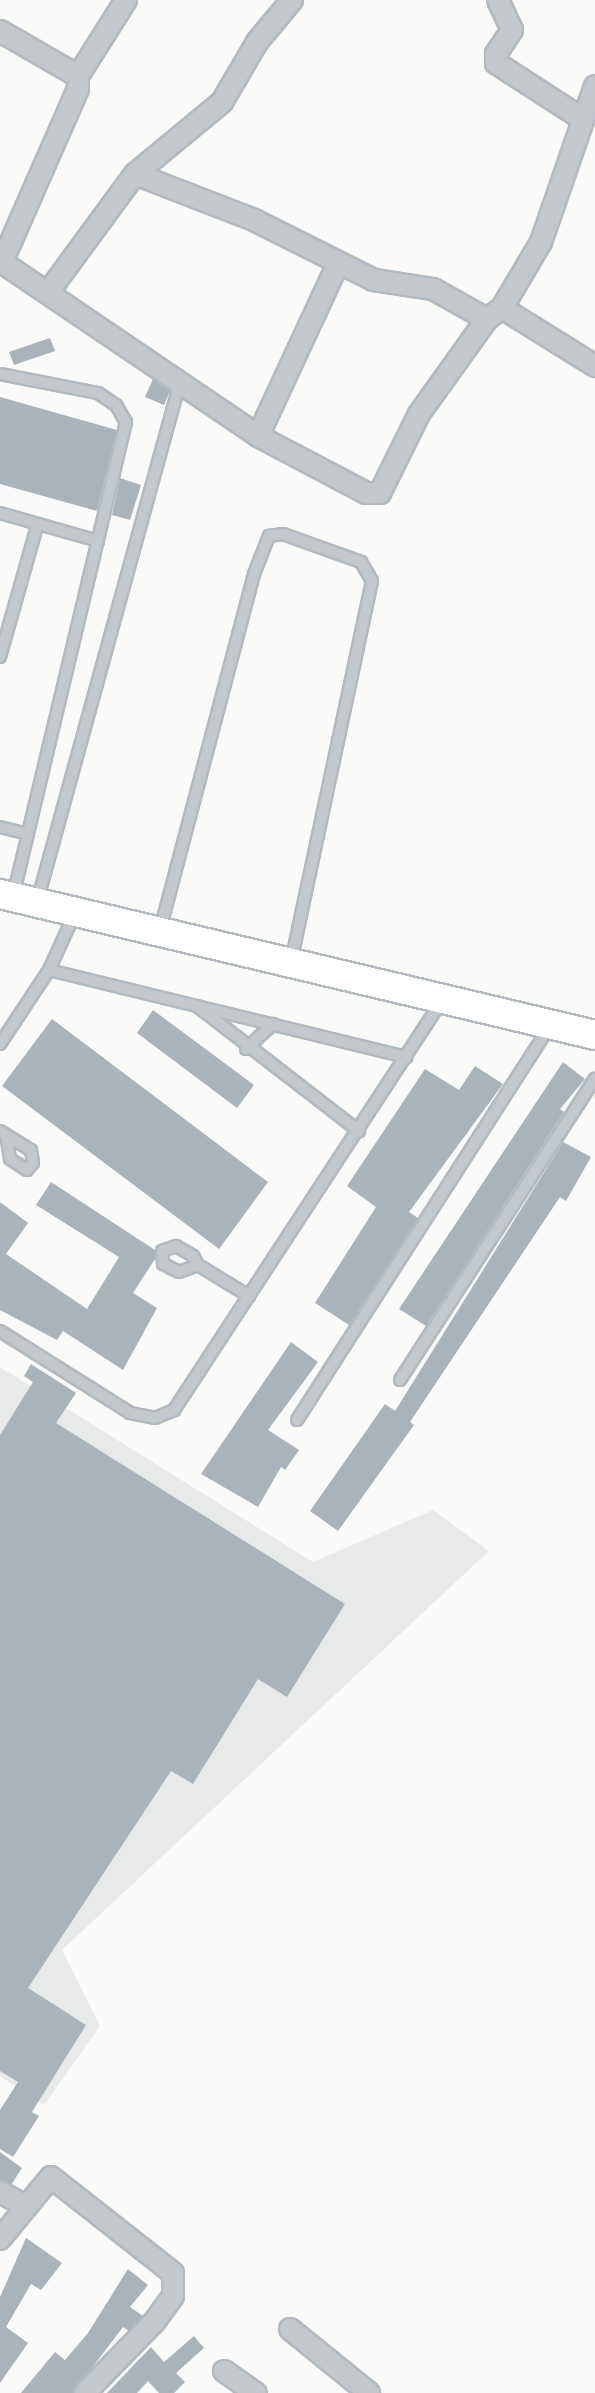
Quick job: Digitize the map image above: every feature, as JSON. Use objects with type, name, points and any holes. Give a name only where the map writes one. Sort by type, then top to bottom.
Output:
[{"type":"main road","points":[[16,898],[595,1035]]},
{"type":"street","points":[[126,0],[78,76],[78,89],[1,261],[49,291],[258,436],[366,493],[380,493],[418,414],[495,313],[542,242],[581,118],[595,86]]},
{"type":"street","points":[[49,291],[135,174],[222,102],[262,35],[292,0]]},
{"type":"street","points":[[498,0],[512,30],[496,54],[496,63],[581,118]]},
{"type":"street","points":[[0,31],[78,76]]},
{"type":"street","points":[[135,174],[254,220],[338,264],[386,284],[433,289],[495,313],[595,366]]},
{"type":"street","points":[[258,436],[338,264]]},
{"type":"street","points":[[0,2238],[45,2179],[55,2179],[156,2259],[176,2281],[173,2296],[154,2321],[85,2393]]},
{"type":"street","points":[[0,2192],[23,2205]]},
{"type":"street","points":[[290,2329],[369,2393]]},
{"type":"street","points":[[224,2371],[256,2393]]},
{"type":"lane","points":[[0,374],[98,393],[123,414],[121,454],[28,834],[16,898]]},
{"type":"lane","points":[[16,898],[180,382]]},
{"type":"lane","points":[[0,513],[37,526],[98,541]]},
{"type":"lane","points":[[0,657],[37,526]]},
{"type":"lane","points":[[159,933],[254,574],[268,536],[283,534],[361,562],[372,581],[291,963]]},
{"type":"lane","points":[[0,827],[28,834]]},
{"type":"lane","points":[[0,1044],[49,970],[75,913]]},
{"type":"lane","points":[[49,970],[407,1057]]},
{"type":"lane","points":[[0,1332],[129,1413],[155,1418],[174,1410],[359,1131],[442,1000]]},
{"type":"lane","points":[[194,1004],[246,1049],[359,1131]]},
{"type":"lane","points":[[246,1049],[273,1024]]},
{"type":"lane","points":[[297,1420],[550,1026]]},
{"type":"lane","points":[[400,1380],[595,1078]]},
{"type":"lane","points":[[198,1265],[249,1296]]},
{"type":"shaded area","points":[[0,1367],[313,1562],[433,1510],[489,1551],[62,1950],[100,2026],[44,2105],[0,2076]]},
{"type":"building","points":[[50,338],[55,351],[14,365],[9,352]]},
{"type":"building","points":[[153,379],[170,391],[164,405],[145,397]]},
{"type":"building","points":[[0,397],[117,430],[97,511],[0,484]]},
{"type":"building","points":[[120,478],[141,485],[130,520],[112,515]]},
{"type":"building","points":[[153,1010],[254,1085],[237,1108],[137,1033]]},
{"type":"building","points":[[52,1019],[268,1182],[219,1249],[2,1086]]},
{"type":"building","points":[[563,1062],[585,1079],[560,1109],[564,1112],[426,1326],[399,1309]]},
{"type":"building","points":[[475,1066],[503,1084],[409,1212],[418,1218],[349,1325],[315,1303],[376,1207],[347,1186],[425,1069],[459,1090]]},
{"type":"building","points":[[563,1142],[591,1157],[566,1201],[560,1197],[410,1422],[414,1425],[338,1531],[310,1511],[385,1404],[395,1411]]},
{"type":"building","points":[[51,1182],[155,1250],[155,1259],[133,1293],[157,1308],[123,1370],[63,1331],[57,1340],[0,1310],[0,1202],[28,1223],[6,1254],[87,1309],[119,1257],[36,1205]]},
{"type":"building","points":[[291,1342],[318,1362],[268,1430],[299,1450],[285,1470],[281,1467],[258,1507],[201,1474]]},
{"type":"building","points":[[31,1364],[76,1393],[56,1423],[345,1604],[287,1697],[258,1679],[193,1784],[171,1771],[28,1988],[86,2025],[32,2112],[39,2116],[13,2157],[0,2149],[0,2110],[18,2082],[0,2071],[0,1435],[33,1382],[24,1376]]},
{"type":"building","points":[[0,2152],[22,2168],[11,2185],[0,2180]]},
{"type":"building","points":[[26,2238],[62,2263],[41,2290],[31,2284],[6,2327],[28,2343],[0,2383],[0,2297]]},
{"type":"building","points":[[128,2269],[148,2285],[130,2307],[143,2316],[129,2331],[123,2327],[73,2393],[21,2393],[55,2352],[65,2360],[88,2333]]},
{"type":"building","points":[[194,2336],[204,2348],[176,2373],[185,2382],[174,2393],[159,2393],[148,2381],[137,2393],[107,2393],[151,2347],[164,2362]]}]
